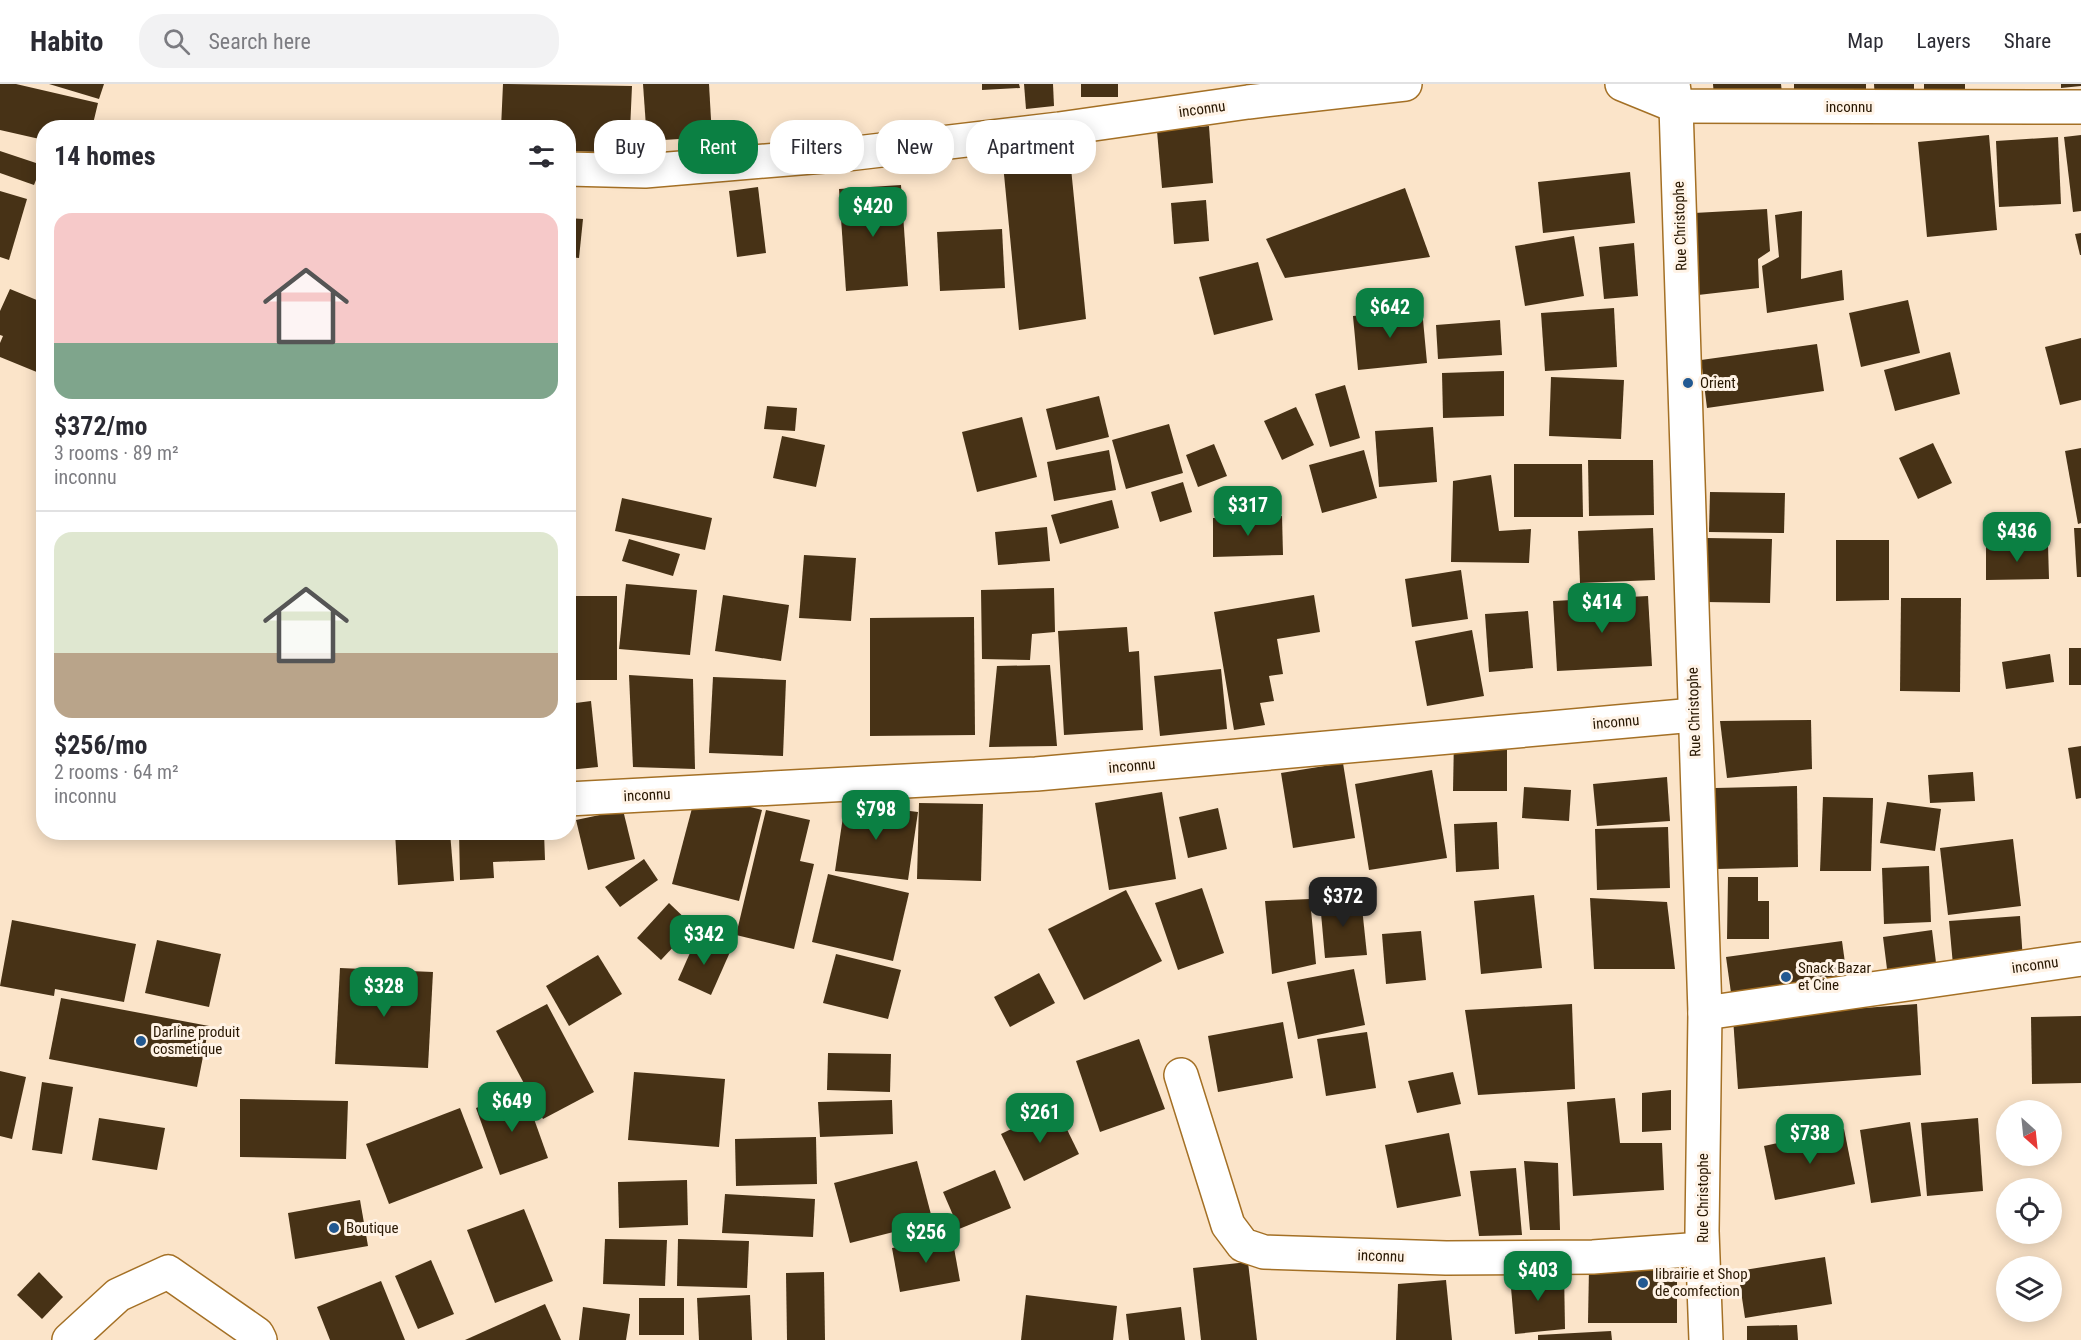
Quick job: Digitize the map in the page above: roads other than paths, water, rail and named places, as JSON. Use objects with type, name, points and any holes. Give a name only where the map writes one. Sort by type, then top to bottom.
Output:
[{"type":"street","name":"inconnu","points":[[576,169],[645,171],[848,154],[1405,84]]},
{"type":"street","name":"inconnu","points":[[1622,84],[1675,95],[2081,108]]},
{"type":"street","name":"Rue Christophe","points":[[1675,95],[1705,1013],[1702,1249],[1706,1340]]},
{"type":"street","name":"inconnu","points":[[576,799],[1036,774],[1694,714]]},
{"type":"street","name":"inconnu","points":[[1705,1013],[2081,959]]},
{"type":"street","name":"inconnu","points":[[1181,1075],[1228,1225],[1243,1245],[1253,1249],[1264,1252],[1446,1258],[1593,1257],[1702,1249]]},
{"type":"street","points":[[69,1340],[118,1295],[168,1272],[257,1334],[260,1340]]},
{"type":"place","name":"Orient","points":[[1688,383]]},
{"type":"place","name":"Snack Bazar et Cine","points":[[1786,977]]},
{"type":"place","name":"Darline produit cosmetique","points":[[141,1041]]},
{"type":"place","name":"Boutique","points":[[334,1228]]},
{"type":"place","name":"librairie et Shop de comfection","points":[[1643,1283]]}]
